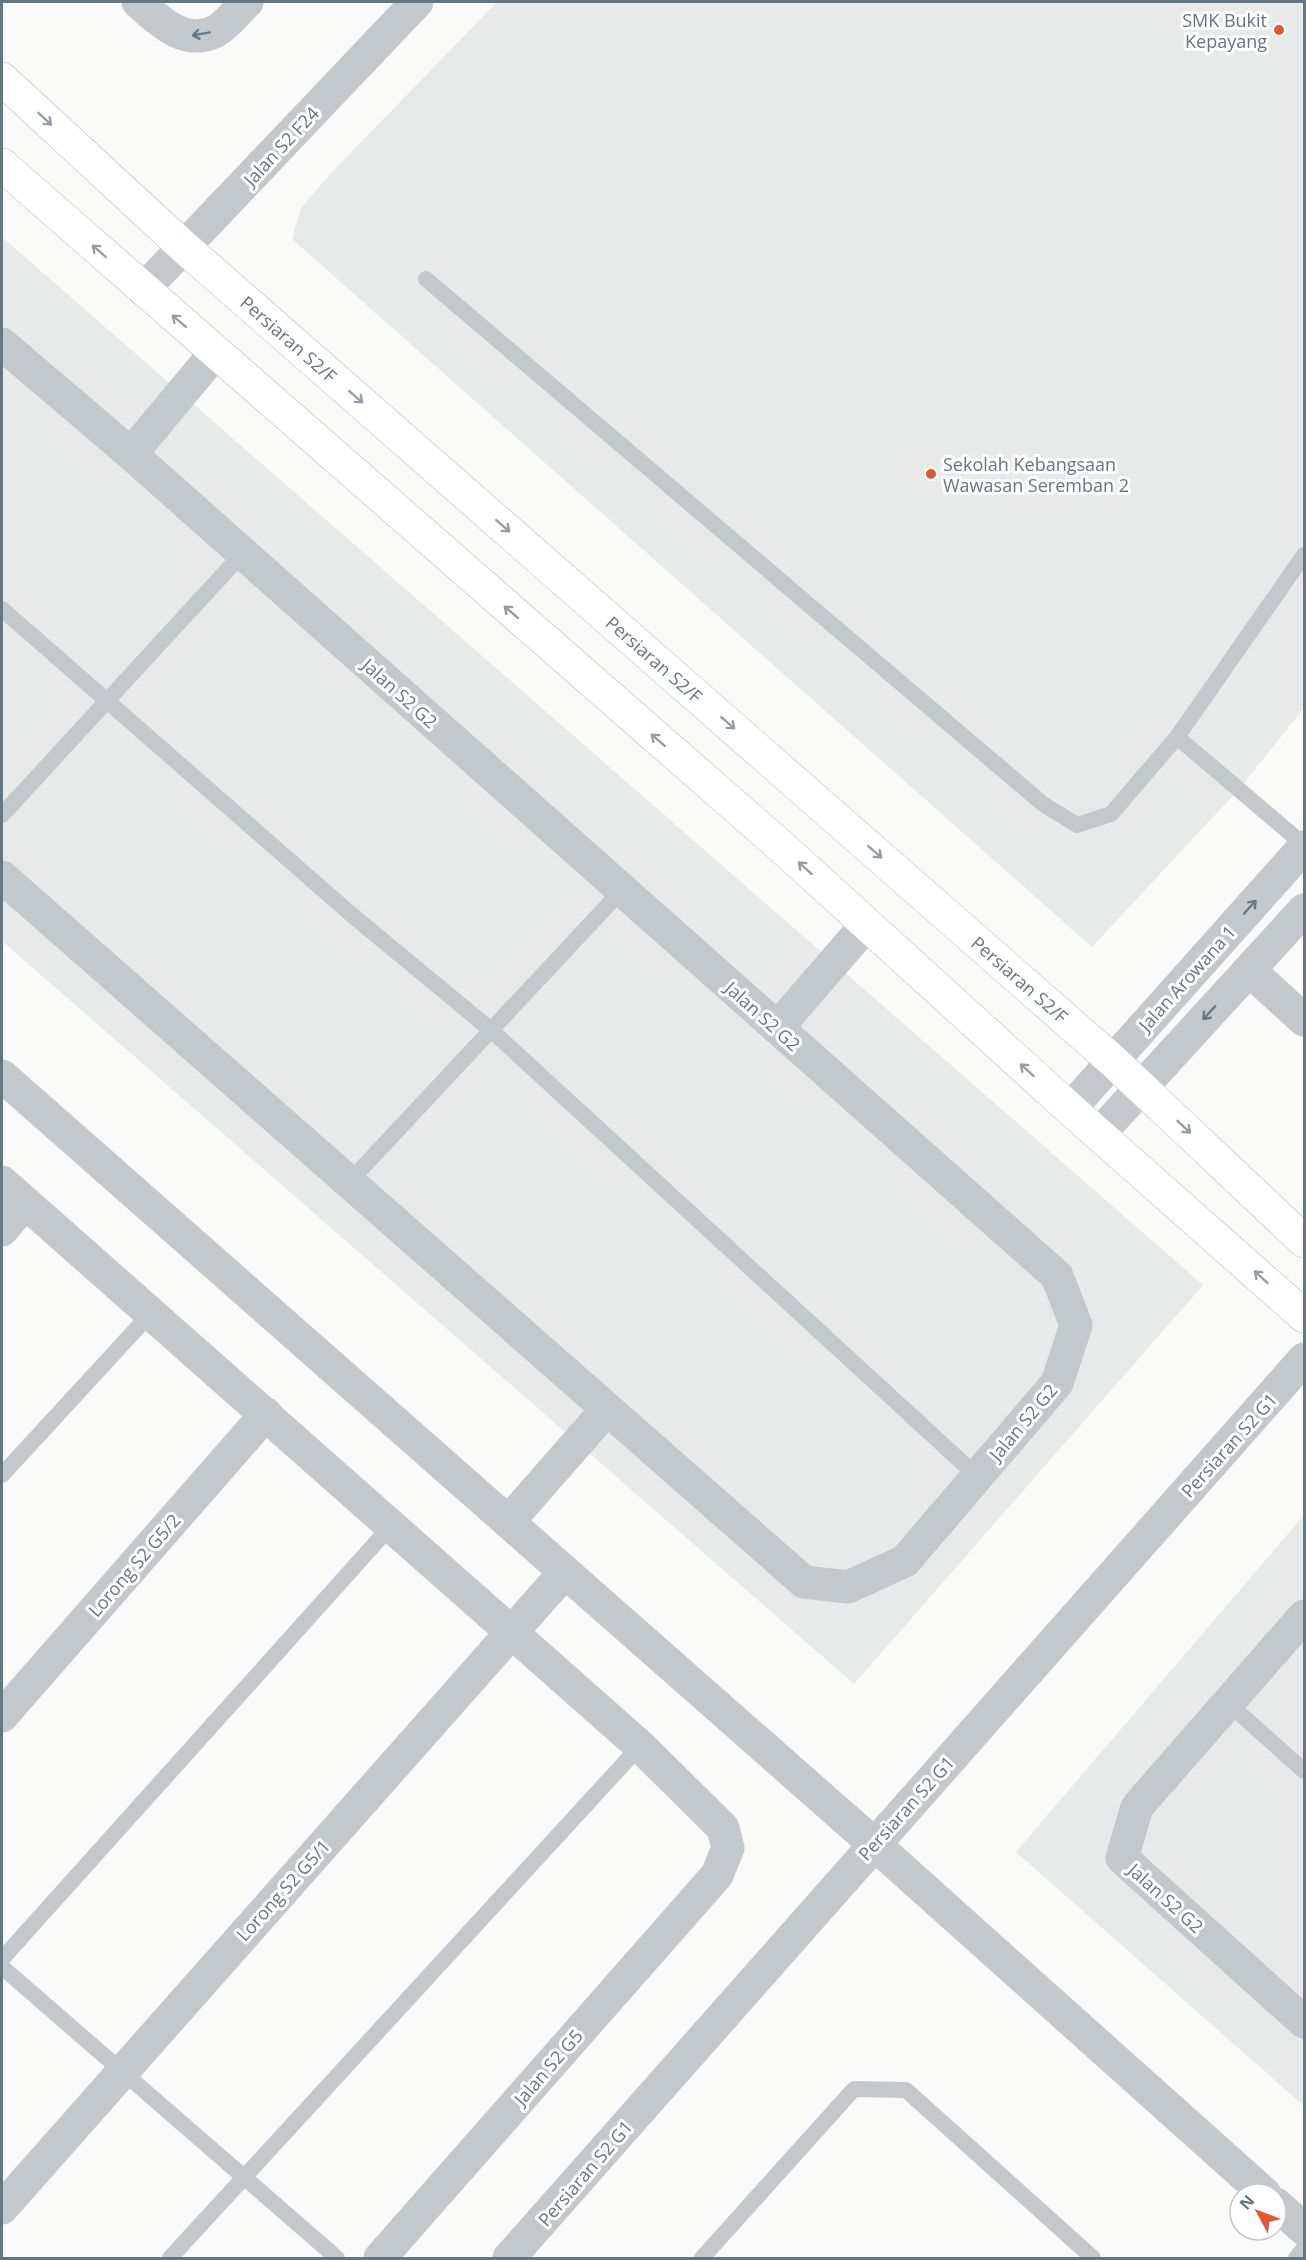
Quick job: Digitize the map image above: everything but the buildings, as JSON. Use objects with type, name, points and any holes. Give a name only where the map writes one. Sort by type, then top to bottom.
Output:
[{"type":"main road","name":"Persiaran S2/F","points":[[2,79],[186,248],[1113,1061],[1305,1241]]},
{"type":"main road","points":[[2,165],[867,924],[1070,1109],[1305,1316]]},
{"type":"street","points":[[138,2],[167,28],[192,37],[216,31],[247,2]]},
{"type":"street","name":"Jalan S2 F24","points":[[143,290],[186,248],[417,2]]},
{"type":"street","name":"Jalan S2 G2","points":[[2,344],[131,454],[1057,1276],[1076,1325],[1057,1383],[905,1561],[848,1587],[804,1582],[2,877]]},
{"type":"street","points":[[131,454],[215,353]]},
{"type":"street","name":"Jalan Arowana 1","points":[[1070,1109],[1305,846]]},
{"type":"street","points":[[1099,1134],[1305,910]]},
{"type":"street","points":[[777,1028],[867,924]]},
{"type":"street","points":[[1249,970],[1305,1020]]},
{"type":"street","points":[[2,1076],[874,1844],[1252,2182]]},
{"type":"street","points":[[2,1230],[13,1192],[640,1746]]},
{"type":"street","name":"Persiaran S2 G1","points":[[509,2259],[1305,1359]]},
{"type":"street","points":[[508,1522],[607,1409]]},
{"type":"street","name":"Lorong S2 G5/2","points":[[2,1716],[266,1414]]},
{"type":"street","name":"Lorong S2 G5/1","points":[[2,2208],[565,1572]]},
{"type":"street","name":"Jalan S2 G2","points":[[1305,1616],[1137,1807],[1122,1858],[1305,2022]]},
{"type":"street","name":"Jalan S2 G5","points":[[380,2259],[717,1875],[728,1848],[723,1828],[640,1746]]},
{"type":"street","points":[[1288,2214],[1305,2229]]},
{"type":"lane","points":[[426,279],[1043,804],[1077,825],[1111,814],[1177,737],[1305,555]]},
{"type":"lane","points":[[2,815],[243,554]]},
{"type":"lane","points":[[2,609],[352,915],[491,1030],[977,1476]]},
{"type":"lane","points":[[1177,737],[1305,846]]},
{"type":"lane","points":[[349,1182],[622,890]]},
{"type":"lane","points":[[2,1475],[151,1313]]},
{"type":"lane","points":[[2,1959],[390,1527]]},
{"type":"lane","points":[[1228,1704],[1305,1771]]},
{"type":"lane","points":[[170,2259],[640,1746]]},
{"type":"lane","points":[[2,1967],[337,2259]]},
{"type":"lane","points":[[702,2259],[854,2089],[906,2090],[1082,2255]]},
{"type":"lane","points":[[1296,2259],[1305,2248]]},
{"type":"shaded area","name":"Sekolah Kebangsaan Wawasan Seremban 2","points":[[497,2],[1304,2],[1304,708],[1240,788],[1092,947],[292,239],[301,208],[333,171]]},
{"type":"shaded area","points":[[2,237],[1203,1285],[854,1684],[2,941]]},
{"type":"shaded area","points":[[1304,1515],[1304,2106],[1016,1852]]},
{"type":"place","name":"SMK Bukit Kepayang","points":[[1279,30]]},
{"type":"place","name":"Sekolah Kebangsaan Wawasan Seremban 2","points":[[931,474]]}]
